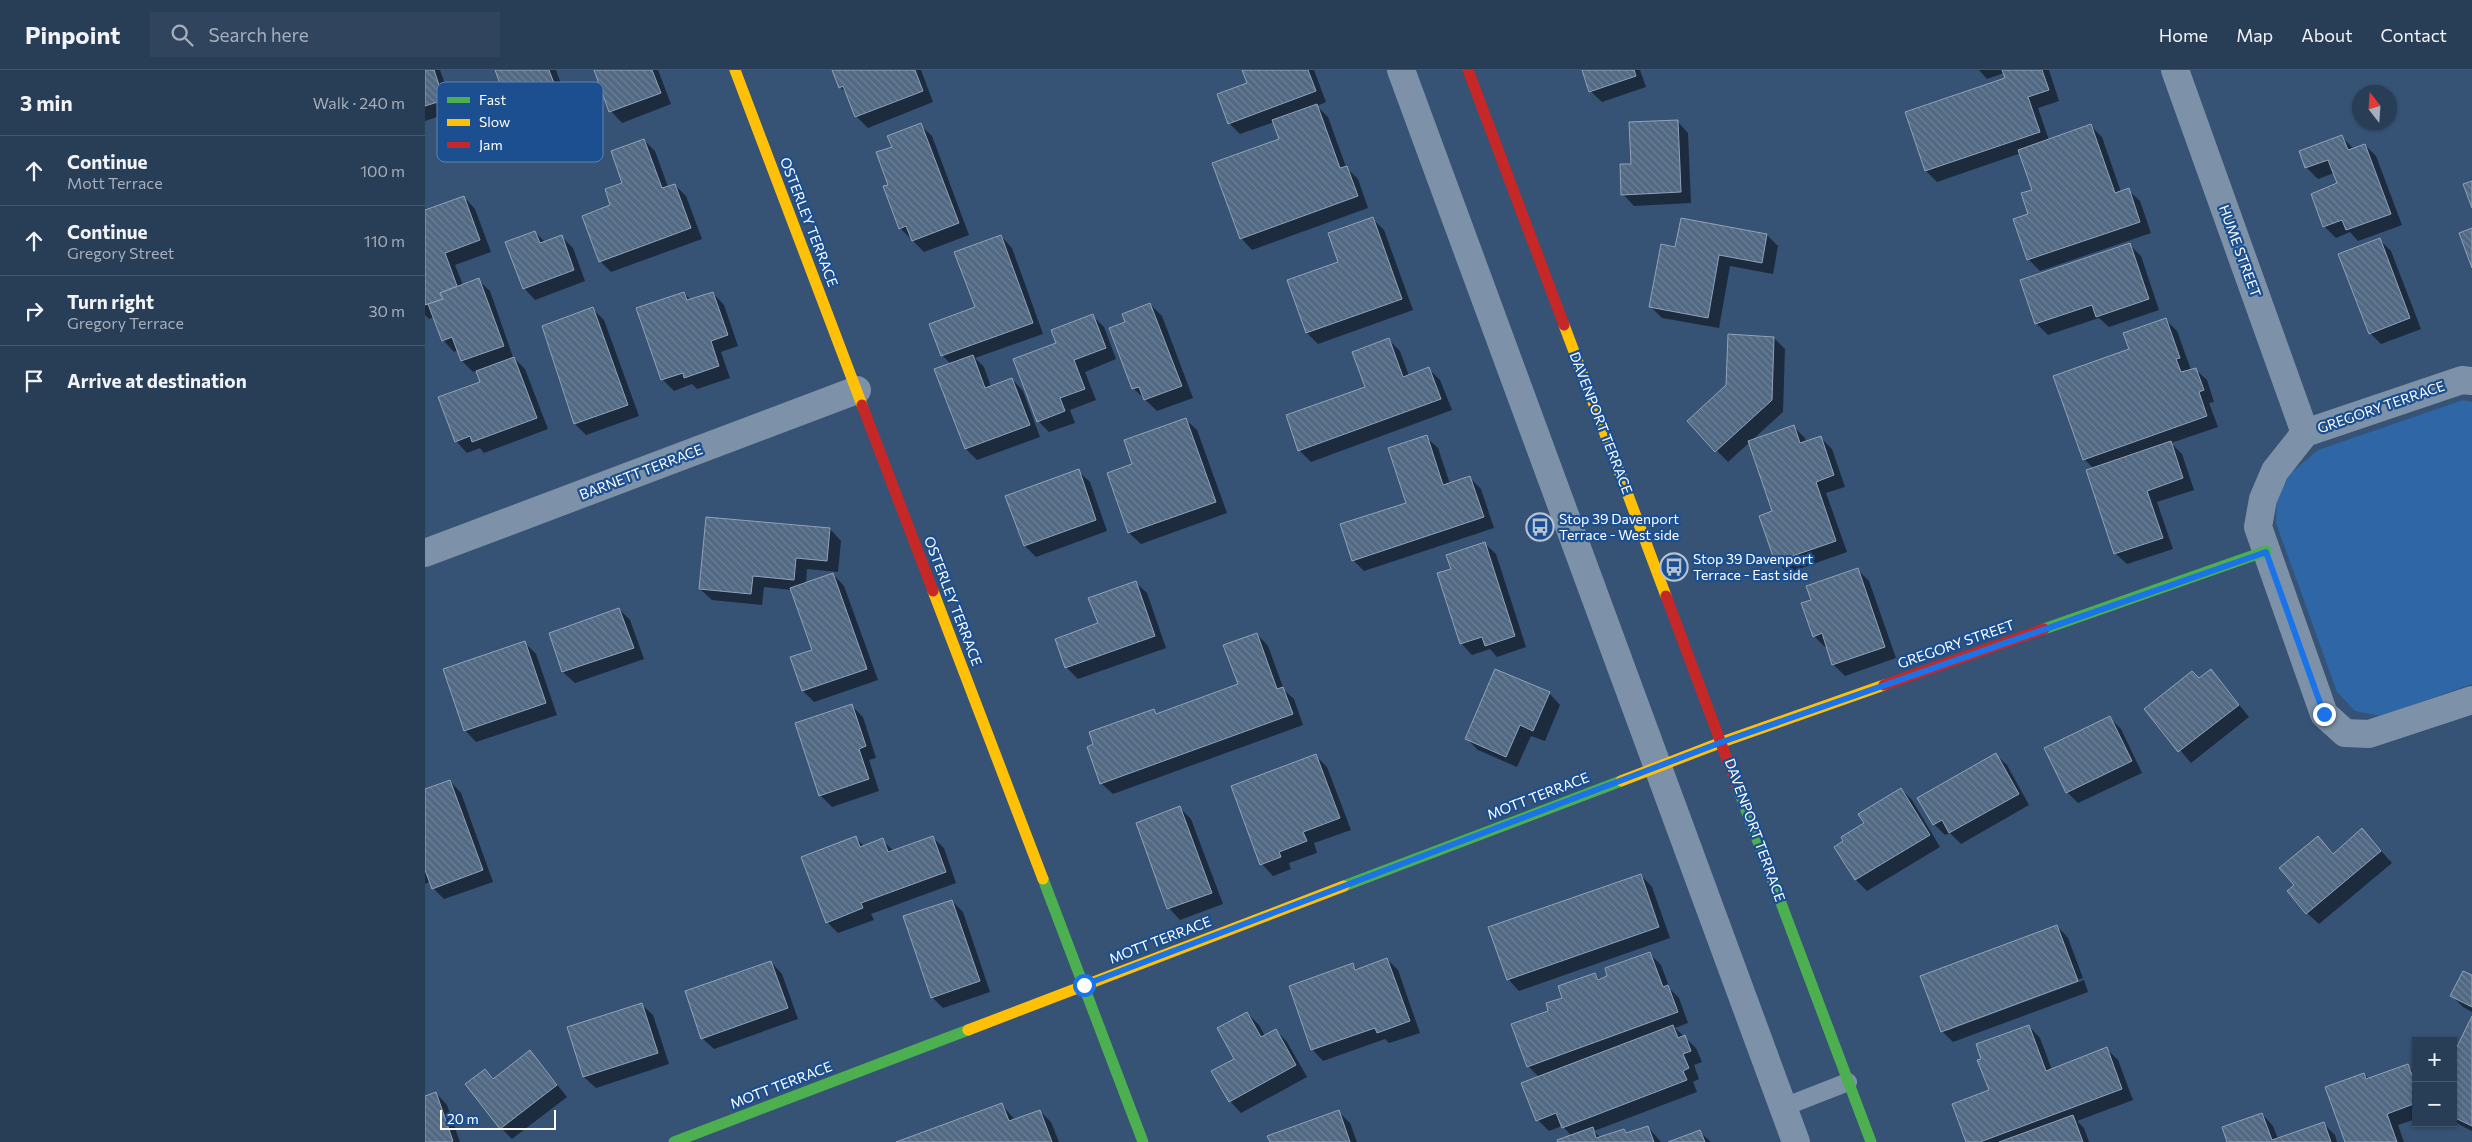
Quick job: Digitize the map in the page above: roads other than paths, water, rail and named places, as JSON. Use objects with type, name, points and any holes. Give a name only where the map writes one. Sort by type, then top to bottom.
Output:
[{"type":"street","name":"OSTERLEY TERRACE","points":[[735,70],[1143,1142]]},
{"type":"street","points":[[1401,70],[1656,767],[1797,1142]]},
{"type":"street","name":"DAVENPORT TERRACE","points":[[1468,70],[1871,1142]]},
{"type":"street","name":"HUME STREET","points":[[2175,70],[2305,433]]},
{"type":"street","name":"GREGORY TERRACE","points":[[2472,381],[2462,380],[2305,433],[2275,471],[2263,499],[2258,527],[2324,714],[2345,733],[2369,734],[2472,700]]},
{"type":"street","name":"BARNETT TERRACE","points":[[425,553],[857,390]]},
{"type":"street","name":"GREGORY STREET","points":[[1656,767],[1722,742],[2266,552]]},
{"type":"street","name":"MOTT TERRACE","points":[[673,1142],[1656,767]]},
{"type":"lane","points":[[1783,1107],[1849,1082]]},
{"type":"place","name":"Stop 39 Davenport Terrace - West side","points":[[1540,527]]},
{"type":"place","name":"Stop 39 Davenport Terrace - East side","points":[[1674,567]]}]
